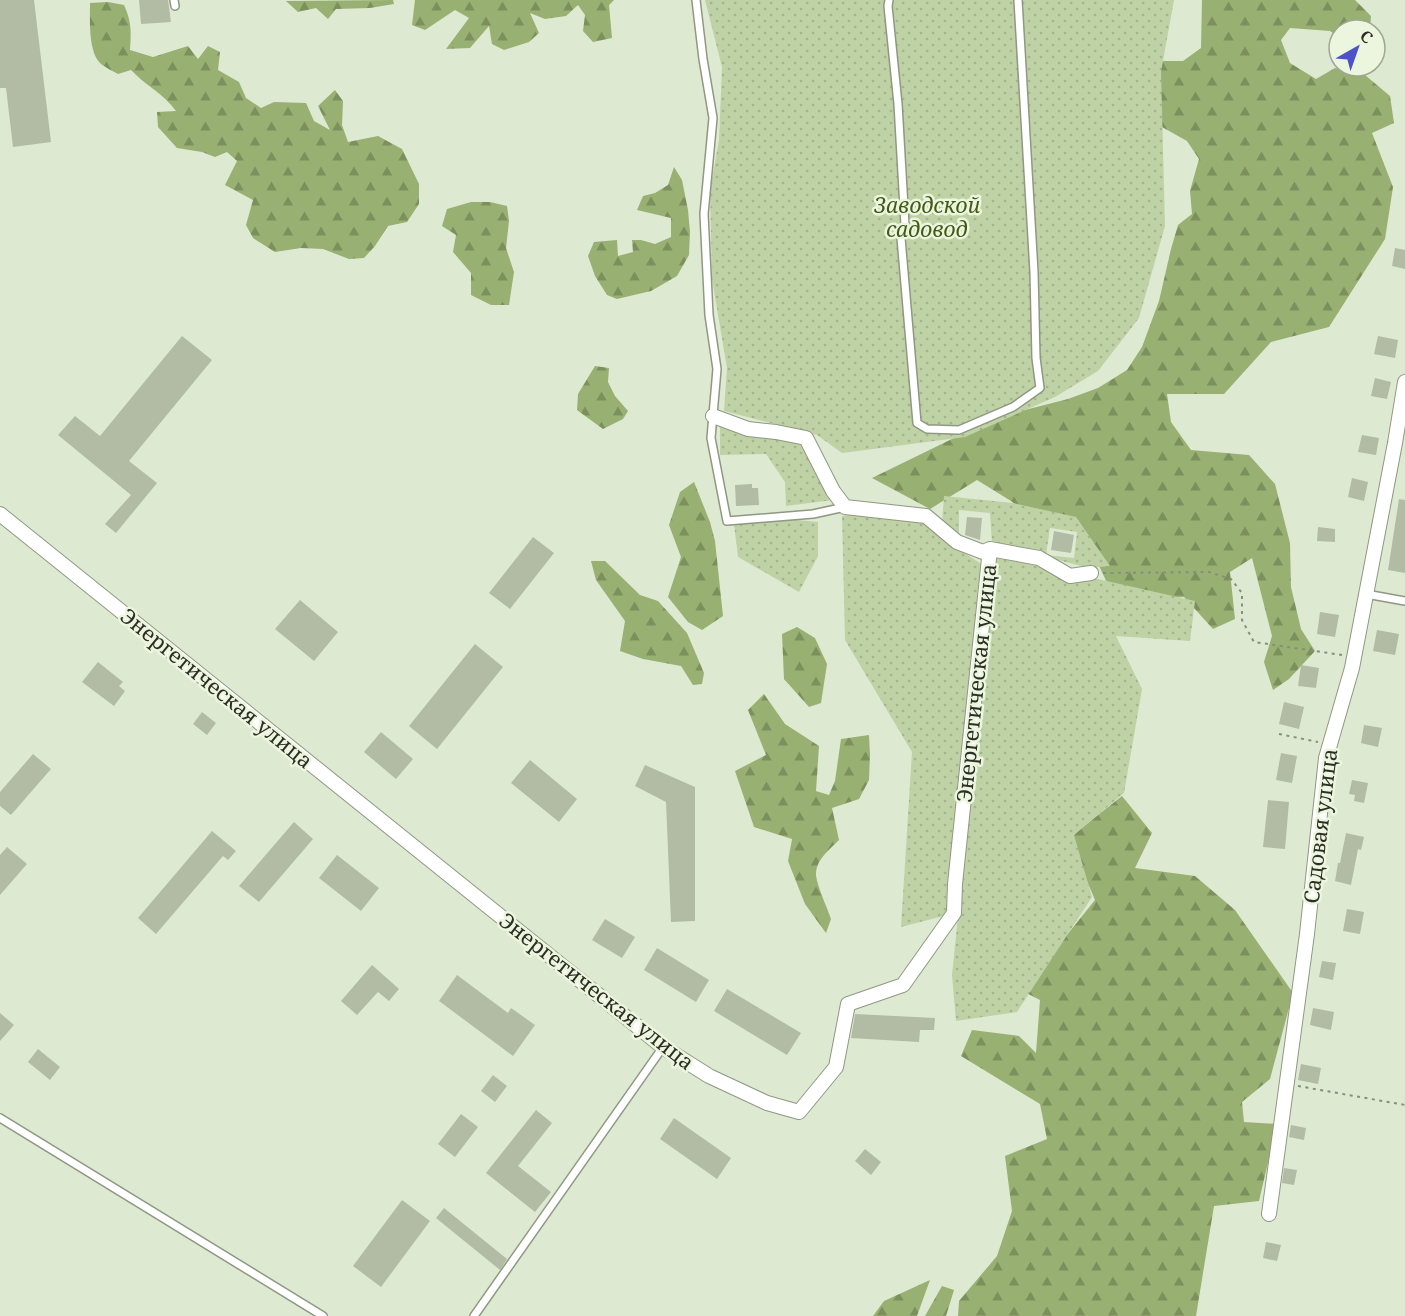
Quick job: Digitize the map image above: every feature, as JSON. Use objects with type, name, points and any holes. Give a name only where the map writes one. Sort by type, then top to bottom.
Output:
[{"type":"street","name":"Садовая улица","points":[[1269,1214],[1307,934],[1326,758],[1354,657],[1400,444],[1405,382]]},
{"type":"street","points":[[713,417],[748,429],[806,438],[833,491],[845,507]]},
{"type":"street","name":"Энергетическая улица","points":[[845,507],[926,516],[957,542],[983,552],[990,549],[1039,558],[1070,576],[1091,573]]},
{"type":"street","name":"Энергетическая улица","points":[[0,514],[663,1047],[709,1076],[767,1103],[799,1112],[836,1068],[848,1004],[903,985],[954,913],[955,884],[990,549]]},
{"type":"lane","points":[[696,0],[713,118],[704,214],[709,315],[717,369],[711,438],[727,520],[813,514],[845,507]]},
{"type":"lane","points":[[889,0],[905,225],[901,238],[916,423],[927,429],[959,430],[1013,407],[1040,388],[1036,358],[1034,272],[1018,0]]},
{"type":"lane","points":[[1366,594],[1405,602]]},
{"type":"lane","points":[[474,1316],[663,1047]]},
{"type":"lane","points":[[0,1118],[323,1316]]},
{"type":"path","points":[[1091,573],[1209,572],[1220,575],[1231,579],[1242,593],[1242,620],[1254,642],[1354,657]]},
{"type":"path","points":[[1278,734],[1330,745]]},
{"type":"path","points":[[1288,1084],[1405,1105]]},
{"type":"green space","points":[[393,0],[394,4],[370,8],[336,9],[328,19],[316,8],[298,12],[286,1]]},
{"type":"green space","points":[[415,0],[614,0],[609,5],[612,38],[593,42],[583,31],[585,15],[578,5],[566,16],[545,19],[530,13],[539,33],[529,42],[504,50],[492,44],[489,26],[470,48],[446,49],[469,18],[455,10],[425,30],[412,25]]},
{"type":"green space","name":"Заводской садовод","points":[[705,0],[1174,0],[1161,72],[1165,226],[1139,318],[1098,371],[1055,397],[965,437],[842,453],[817,435],[724,411],[727,368],[712,279],[710,190],[719,140],[722,67]]},
{"type":"green space","points":[[1202,0],[1355,0],[1371,18],[1327,18],[1327,31],[1290,28],[1281,40],[1290,63],[1316,79],[1327,73],[1327,78],[1369,78],[1390,96],[1394,123],[1372,133],[1393,187],[1385,239],[1329,327],[1271,342],[1224,394],[1167,394],[1171,422],[1191,450],[1249,455],[1275,484],[1290,543],[1291,587],[1301,629],[1315,651],[1289,679],[1273,690],[1264,662],[1272,636],[1252,558],[1230,572],[1235,619],[1213,629],[1184,597],[1143,599],[1108,585],[1078,520],[1036,521],[1011,501],[977,480],[930,509],[872,478],[997,417],[1068,399],[1098,388],[1127,370],[1142,347],[1159,301],[1178,225],[1192,214],[1190,191],[1199,159],[1187,141],[1162,127],[1146,84],[1162,61],[1183,61],[1201,48]]},
{"type":"green space","points":[[108,2],[124,5],[130,28],[130,50],[153,57],[188,46],[198,59],[208,46],[220,52],[218,70],[239,82],[246,98],[261,108],[274,102],[306,103],[314,121],[330,130],[318,106],[335,90],[343,101],[342,125],[348,142],[378,136],[402,149],[419,184],[419,204],[407,222],[388,226],[364,258],[349,259],[323,249],[301,248],[275,252],[253,238],[246,225],[253,200],[225,185],[237,161],[227,152],[215,157],[202,152],[177,148],[158,127],[157,112],[176,111],[171,105],[131,70],[118,74],[97,59],[92,44],[90,3]]},
{"type":"green space","points":[[674,167],[682,180],[688,210],[689,255],[677,276],[651,291],[617,299],[607,295],[595,276],[588,256],[594,242],[617,240],[618,256],[633,252],[632,240],[655,244],[671,237],[671,218],[637,210],[643,196],[655,193],[668,185]]},
{"type":"green space","points":[[471,202],[490,202],[507,206],[509,221],[506,248],[514,272],[509,305],[491,305],[471,295],[471,273],[453,252],[456,235],[442,226],[447,209]]},
{"type":"green space","points":[[595,366],[609,368],[608,382],[615,396],[628,411],[623,419],[603,429],[577,410],[578,394]]},
{"type":"green space","points":[[720,424],[801,443],[833,500],[786,506],[785,482],[766,454],[720,455]]},
{"type":"green space","points":[[694,482],[715,541],[723,616],[702,630],[688,622],[668,597],[681,557],[669,525],[680,492]]},
{"type":"green space","points":[[944,496],[1013,503],[1076,517],[1110,566],[1089,568],[992,543],[990,513],[959,510],[959,537],[942,522]],"holes":[[[1050,528],[1077,532],[1074,558],[1046,555]]]},
{"type":"green space","points":[[871,512],[917,518],[944,540],[983,565],[951,914],[901,927],[912,752],[845,640],[842,516]]},
{"type":"green space","points":[[787,519],[818,522],[818,556],[799,592],[738,557],[734,524]]},
{"type":"green space","points":[[995,556],[1050,566],[1068,582],[1098,579],[1195,601],[1190,641],[1116,636],[1142,689],[1124,793],[1074,835],[1092,897],[1017,1012],[956,1021],[952,975]]},
{"type":"green space","points":[[591,561],[605,561],[640,595],[658,601],[687,633],[704,673],[702,684],[693,685],[681,666],[643,659],[620,651],[625,621],[596,580]]},
{"type":"green space","points":[[797,627],[815,638],[827,664],[821,703],[809,707],[784,679],[782,634]]},
{"type":"green space","points":[[764,694],[785,724],[819,746],[816,791],[829,795],[835,781],[841,739],[869,735],[869,780],[859,799],[832,808],[839,840],[825,854],[817,867],[818,882],[831,919],[826,933],[805,904],[788,861],[792,839],[754,827],[735,771],[766,755],[748,710]]},
{"type":"green space","points":[[1122,796],[1152,833],[1135,868],[1195,876],[1235,910],[1293,993],[1270,1079],[1242,1102],[1244,1122],[1277,1124],[1259,1201],[1214,1206],[1196,1316],[958,1316],[959,1301],[997,1256],[1012,1211],[1005,1156],[1047,1139],[1040,1104],[961,1056],[972,1030],[1019,1036],[1036,1053],[1040,1000],[1001,980],[1062,941],[1095,900],[1069,838]]},
{"type":"green space","points":[[930,1280],[917,1316],[873,1316],[884,1301]]},
{"type":"green space","points":[[942,1286],[954,1290],[946,1316],[925,1316]]},
{"type":"building","points":[[0,0],[34,0],[51,142],[13,147],[6,88],[0,88]]},
{"type":"building","points":[[139,0],[168,0],[171,22],[141,24]]},
{"type":"building","points":[[1395,248],[1405,250],[1405,269],[1392,266]]},
{"type":"building","points":[[182,336],[212,360],[129,461],[157,483],[116,533],[105,524],[131,495],[58,435],[75,416],[100,436]]},
{"type":"building","points":[[1378,336],[1398,340],[1395,358],[1374,354]]},
{"type":"building","points":[[1375,378],[1391,382],[1387,399],[1371,396]]},
{"type":"building","points":[[1362,435],[1379,438],[1376,455],[1358,452]]},
{"type":"building","points":[[1352,478],[1368,482],[1364,501],[1348,497]]},
{"type":"building","points":[[752,484],[752,488],[758,488],[759,505],[736,506],[735,485]]},
{"type":"building","points":[[1399,499],[1405,500],[1405,573],[1388,570]]},
{"type":"building","points":[[967,517],[982,518],[980,540],[965,535]]},
{"type":"building","points":[[1318,527],[1335,529],[1335,542],[1317,541]]},
{"type":"building","points":[[1054,531],[1074,535],[1071,553],[1051,550]]},
{"type":"building","points":[[533,537],[554,553],[510,609],[489,593]]},
{"type":"building","points":[[300,600],[338,632],[314,661],[275,629]]},
{"type":"building","points":[[1320,612],[1339,615],[1335,637],[1317,634]]},
{"type":"building","points":[[1377,630],[1399,634],[1395,655],[1373,651]]},
{"type":"building","points":[[475,644],[503,667],[437,749],[409,726]]},
{"type":"building","points":[[98,662],[123,682],[119,686],[125,691],[114,706],[82,682]]},
{"type":"building","points":[[1301,665],[1319,668],[1316,688],[1298,686]]},
{"type":"building","points":[[1284,702],[1304,707],[1299,729],[1279,724]]},
{"type":"building","points":[[202,712],[216,723],[207,735],[193,724]]},
{"type":"building","points":[[1364,725],[1382,728],[1378,747],[1361,743]]},
{"type":"building","points":[[381,732],[413,759],[396,779],[364,752]]},
{"type":"building","points":[[1281,753],[1297,756],[1292,783],[1276,780]]},
{"type":"building","points":[[33,754],[51,769],[11,815],[0,806],[0,792]]},
{"type":"building","points":[[530,760],[577,799],[559,822],[511,783]]},
{"type":"building","points":[[645,765],[695,787],[695,921],[671,922],[666,802],[635,786]]},
{"type":"building","points":[[1352,780],[1368,783],[1364,803],[1354,801],[1355,795],[1349,794]]},
{"type":"building","points":[[1268,800],[1289,802],[1285,849],[1263,847]]},
{"type":"building","points":[[294,822],[313,839],[259,902],[239,886]]},
{"type":"building","points":[[212,831],[236,851],[228,860],[223,856],[156,934],[138,918]]},
{"type":"building","points":[[1346,833],[1364,837],[1361,850],[1358,849],[1351,885],[1335,881]]},
{"type":"building","points":[[7,847],[27,864],[0,895],[0,855]]},
{"type":"building","points":[[337,855],[379,888],[361,911],[319,878]]},
{"type":"building","points":[[1347,909],[1364,912],[1360,934],[1343,931]]},
{"type":"building","points":[[605,919],[635,937],[622,958],[592,940]]},
{"type":"building","points":[[657,948],[709,980],[696,1002],[644,970]]},
{"type":"building","points":[[1322,961],[1336,963],[1333,980],[1319,977]]},
{"type":"building","points":[[372,965],[399,989],[389,1001],[378,992],[357,1015],[341,1001]]},
{"type":"building","points":[[457,975],[508,1013],[511,1008],[535,1025],[513,1056],[439,1001]]},
{"type":"building","points":[[727,989],[801,1033],[787,1055],[714,1011]]},
{"type":"building","points":[[1313,1008],[1334,1012],[1331,1030],[1310,1025]]},
{"type":"building","points":[[0,1013],[14,1025],[0,1041]]},
{"type":"building","points":[[855,1014],[935,1018],[934,1030],[920,1030],[919,1042],[851,1038]]},
{"type":"building","points":[[38,1049],[60,1067],[50,1080],[28,1062]]},
{"type":"building","points":[[1301,1064],[1321,1068],[1318,1084],[1298,1080]]},
{"type":"building","points":[[493,1075],[507,1086],[495,1102],[481,1091]]},
{"type":"building","points":[[536,1110],[552,1123],[518,1166],[551,1192],[535,1212],[486,1173]]},
{"type":"building","points":[[461,1114],[478,1127],[455,1157],[438,1144]]},
{"type":"building","points":[[674,1118],[731,1158],[717,1179],[660,1139]]},
{"type":"building","points":[[1291,1125],[1306,1128],[1304,1140],[1289,1137]]},
{"type":"building","points":[[865,1149],[881,1162],[871,1175],[855,1161]]},
{"type":"building","points":[[1284,1168],[1297,1170],[1294,1185],[1282,1183]]},
{"type":"building","points":[[402,1200],[430,1221],[381,1287],[353,1266]]},
{"type":"building","points":[[444,1208],[507,1259],[500,1270],[436,1218]]},
{"type":"building","points":[[1266,1242],[1281,1245],[1277,1261],[1263,1258]]}]
